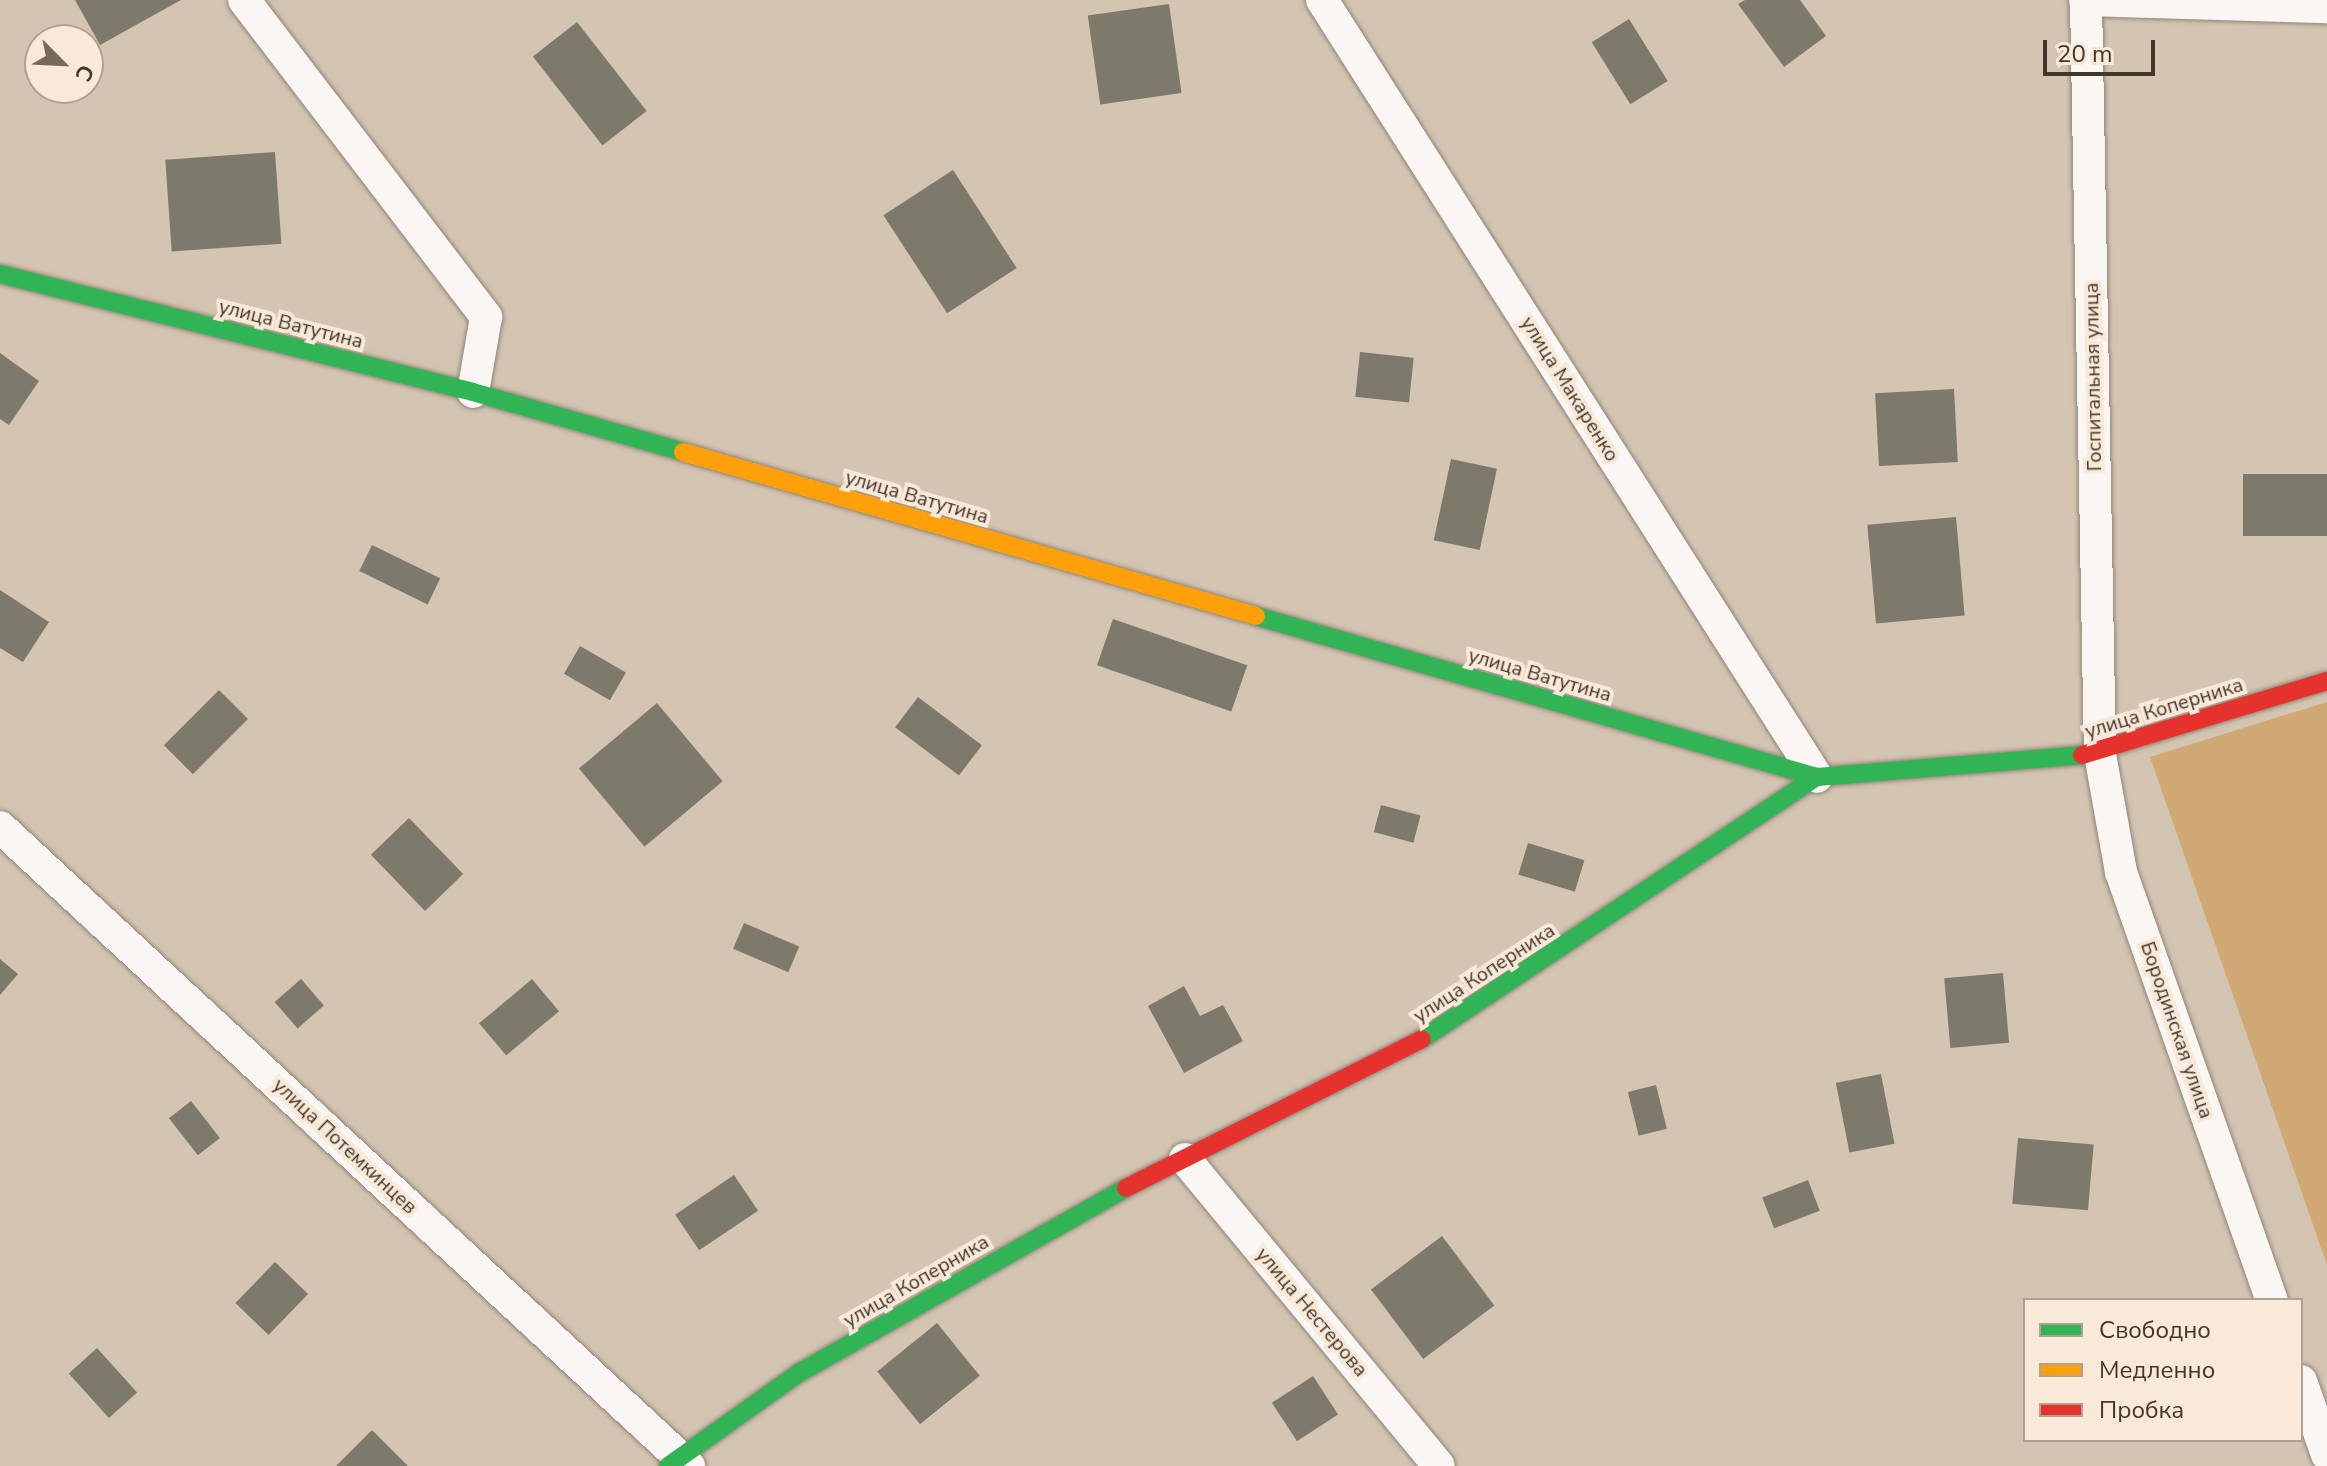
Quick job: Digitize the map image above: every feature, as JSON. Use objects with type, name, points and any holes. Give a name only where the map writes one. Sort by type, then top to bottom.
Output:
[{"type":"street","points":[[244,0],[486,317],[473,392]]},
{"type":"street","name":"улица Макаренко","points":[[1322,0],[1817,777]]},
{"type":"street","points":[[2086,1],[2327,7]]},
{"type":"street","name":"Госпитальная улица","points":[[2086,1],[2100,754]]},
{"type":"street","name":"улица Ватутина","points":[[0,274],[473,392],[1817,777]]},
{"type":"street","name":"улица Коперника","points":[[679,1463],[799,1373],[1083,1210],[1441,1030],[1817,777],[2100,754],[2327,681]]},
{"type":"street","name":"Бородинская улица","points":[[2100,754],[2121,872],[2271,1298]]},
{"type":"street","name":"улица Потемкинцев","points":[[0,827],[679,1463]]},
{"type":"street","name":"улица Нестерова","points":[[1185,1159],[1439,1466]]},
{"type":"street","points":[[2303,1387],[2327,1455]]},
{"type":"shaded area","points":[[2327,702],[2327,1265],[2150,757]]},
{"type":"building","points":[[75,0],[181,0],[104,43],[104,24],[88,24]]},
{"type":"building","points":[[1745,0],[1800,0],[1826,36],[1784,67],[1738,4]]},
{"type":"building","points":[[1169,4],[1182,93],[1100,105],[1088,15]]},
{"type":"building","points":[[1629,19],[1668,81],[1630,104],[1592,42]]},
{"type":"building","points":[[577,22],[647,111],[602,146],[533,56]]},
{"type":"building","points":[[275,152],[281,244],[172,251],[165,160]]},
{"type":"building","points":[[953,170],[1017,268],[947,313],[883,215]]},
{"type":"building","points":[[1360,352],[1414,358],[1409,402],[1355,397]]},
{"type":"building","points":[[0,353],[39,381],[9,425],[0,419]]},
{"type":"building","points":[[1954,389],[1958,462],[1879,466],[1875,393]]},
{"type":"building","points":[[1451,459],[1497,469],[1480,550],[1434,540]]},
{"type":"building","points":[[2243,474],[2327,474],[2327,536],[2243,536]]},
{"type":"building","points":[[1956,517],[1965,616],[1876,623],[1867,525]]},
{"type":"building","points":[[372,545],[440,578],[428,604],[359,571]]},
{"type":"building","points":[[0,590],[49,622],[23,662],[0,648]]},
{"type":"building","points":[[1113,619],[1247,665],[1231,712],[1097,665]]},
{"type":"building","points":[[580,646],[626,672],[610,700],[564,674]]},
{"type":"building","points":[[219,690],[248,719],[193,774],[164,745]]},
{"type":"building","points":[[918,697],[982,745],[959,775],[895,727]]},
{"type":"building","points":[[657,703],[723,781],[644,847],[579,769]]},
{"type":"building","points":[[1381,805],[1421,816],[1413,843],[1374,832]]},
{"type":"building","points":[[409,818],[463,874],[425,911],[371,855]]},
{"type":"building","points":[[1528,843],[1584,860],[1575,892],[1518,875]]},
{"type":"building","points":[[744,923],[799,946],[788,972],[733,949]]},
{"type":"building","points":[[0,959],[18,974],[0,995]]},
{"type":"building","points":[[2003,973],[2009,1043],[1950,1048],[1944,978]]},
{"type":"building","points":[[301,979],[324,1005],[298,1028],[275,1002]]},
{"type":"building","points":[[532,979],[559,1011],[506,1056],[479,1023]]},
{"type":"building","points":[[1184,986],[1200,1016],[1223,1005],[1243,1041],[1184,1073],[1148,1006]]},
{"type":"building","points":[[1881,1074],[1895,1144],[1849,1152],[1836,1083]]},
{"type":"building","points":[[1656,1085],[1667,1129],[1639,1136],[1628,1092]]},
{"type":"building","points":[[191,1101],[220,1138],[198,1155],[169,1118]]},
{"type":"building","points":[[2018,1138],[2094,1145],[2088,1210],[2012,1204]]},
{"type":"building","points":[[734,1175],[758,1211],[699,1250],[675,1215]]},
{"type":"building","points":[[1808,1180],[1820,1211],[1774,1228],[1762,1198]]},
{"type":"building","points":[[1442,1236],[1494,1305],[1423,1359],[1371,1290]]},
{"type":"building","points":[[275,1262],[308,1294],[268,1335],[235,1303]]},
{"type":"building","points":[[937,1323],[980,1376],[920,1424],[877,1371]]},
{"type":"building","points":[[97,1348],[137,1393],[109,1418],[69,1373]]},
{"type":"building","points":[[1313,1376],[1338,1415],[1297,1441],[1272,1403]]},
{"type":"building","points":[[372,1430],[408,1466],[336,1466]]},
{"type":"traffic: fast","points":[[0,274],[473,392],[683,452]]},
{"type":"traffic: fast","points":[[1256,616],[1817,777]]},
{"type":"traffic: fast","points":[[1422,1039],[1817,777],[2082,755]]},
{"type":"traffic: fast","points":[[668,1466],[799,1373],[1126,1188]]},
{"type":"traffic: slow","points":[[683,452],[1256,616]]},
{"type":"traffic: jam","points":[[2082,755],[2327,681]]},
{"type":"traffic: jam","points":[[1126,1188],[1422,1039]]}]
